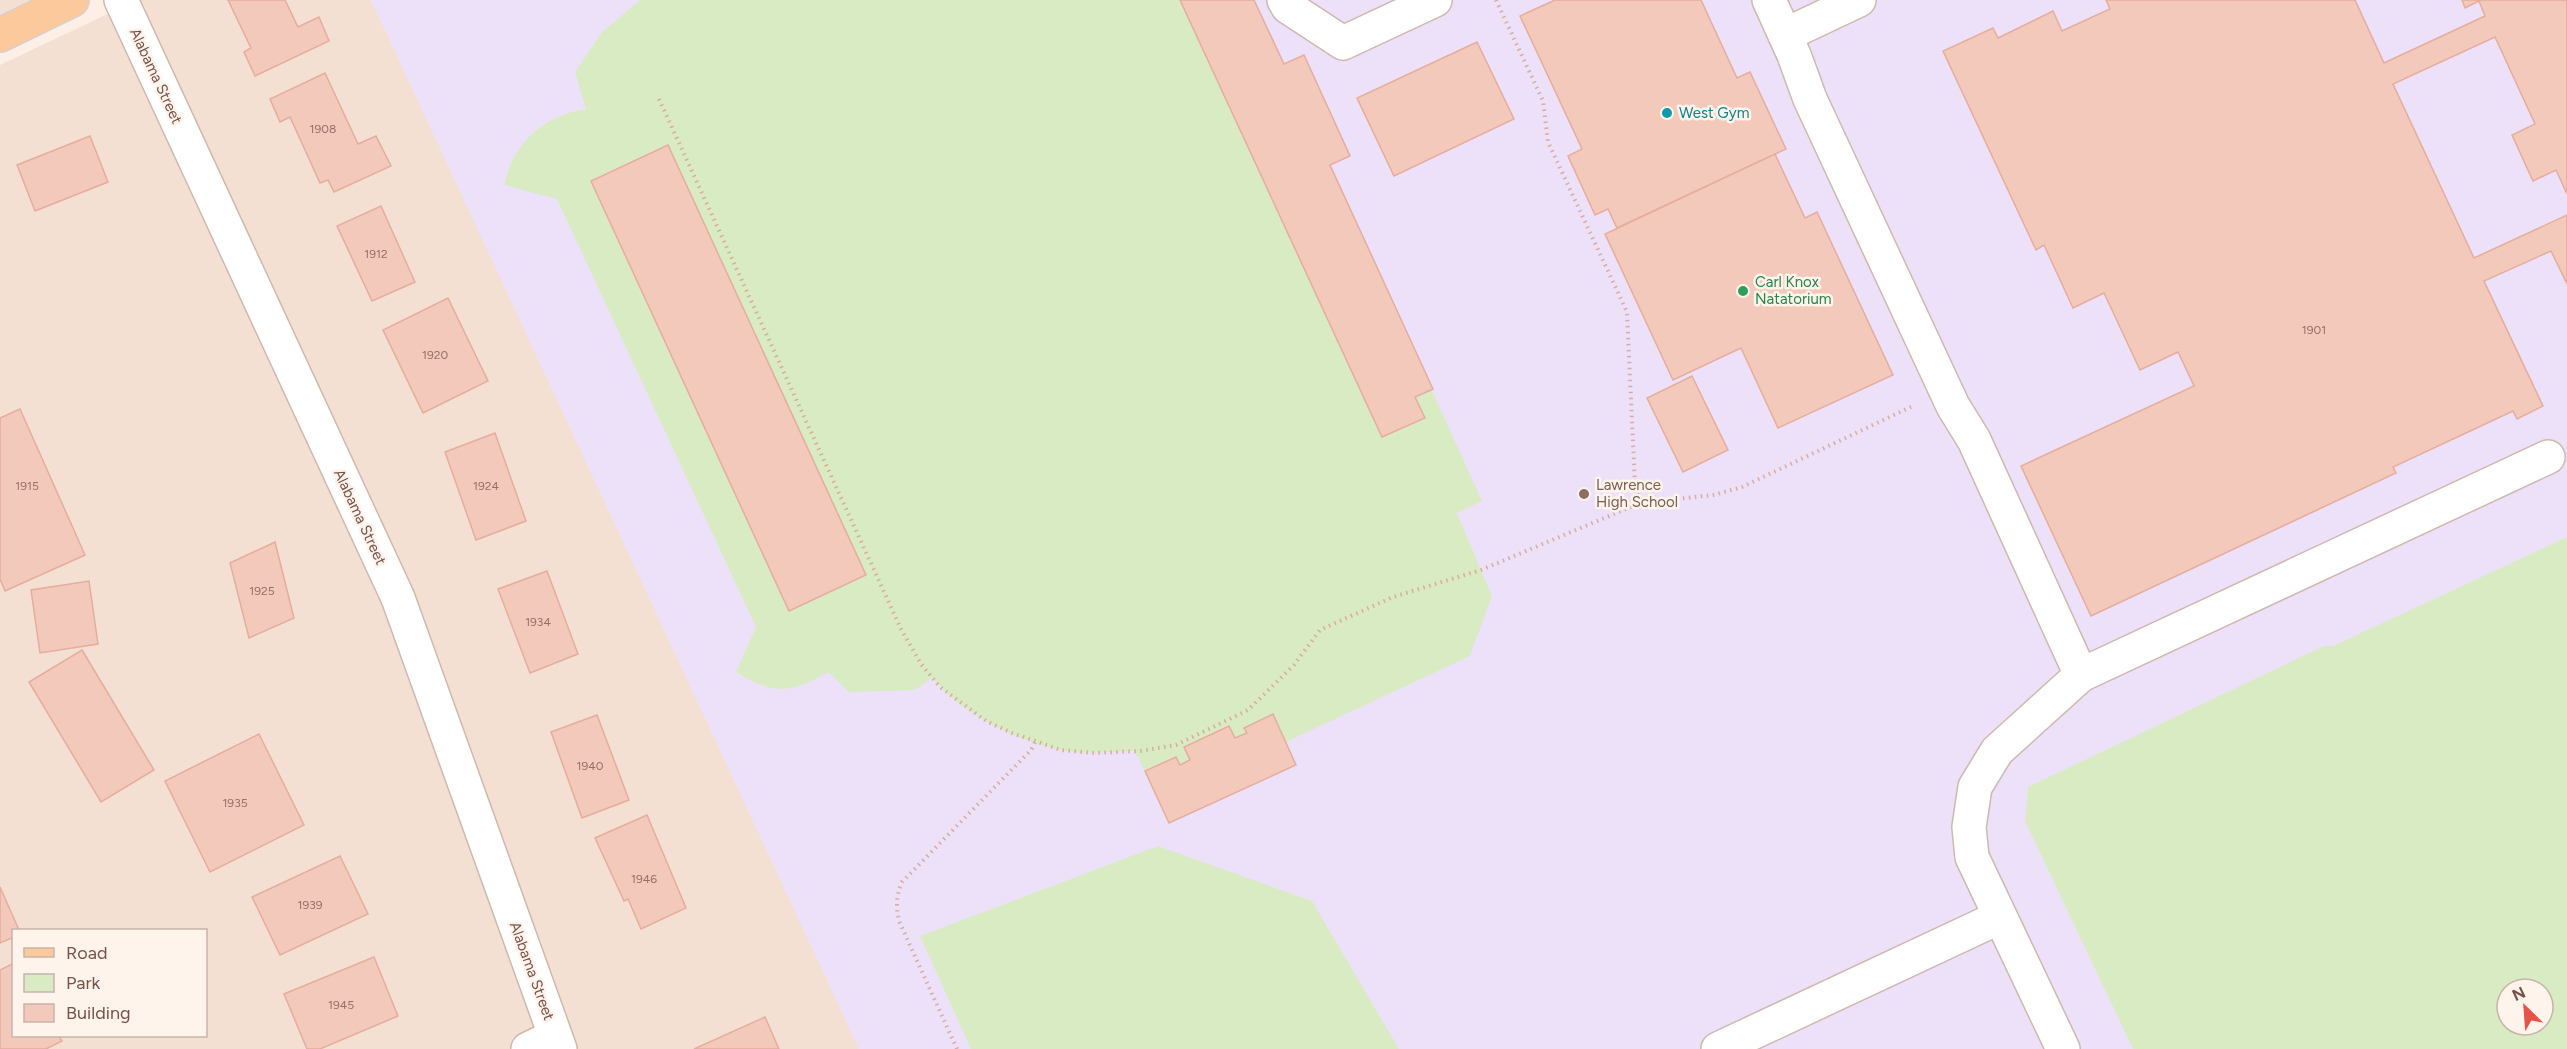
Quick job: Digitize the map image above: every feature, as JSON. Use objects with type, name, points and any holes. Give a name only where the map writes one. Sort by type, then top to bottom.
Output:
[{"type":"main road","points":[[0,35],[72,0]]},
{"type":"street","name":"Alabama Street","points":[[121,0],[398,598],[548,1045]]},
{"type":"street","points":[[1284,0],[1288,7],[1343,43],[1435,0]]},
{"type":"street","points":[[1769,0],[1810,99],[1946,391],[1974,440],[2080,675]]},
{"type":"street","points":[[1785,35],[1859,0]]},
{"type":"street","points":[[2063,1049],[1972,857],[1968,827],[1975,787],[1997,751],[2080,675],[2548,457]]},
{"type":"street","points":[[1718,1049],[2000,917]]},
{"type":"path","points":[[1496,0],[1543,101],[1548,142],[1627,312],[1635,486],[1640,503]]},
{"type":"path","points":[[659,99],[901,629],[921,664],[940,687],[986,721],[1035,742],[1061,750],[1094,753],[1176,745],[1248,710],[1294,665],[1320,630],[1394,597],[1481,570],[1640,503],[1713,495],[1742,487],[1946,391]]},
{"type":"path","points":[[957,1049],[899,921],[896,907],[897,893],[902,882],[1031,750],[1035,742]]},
{"type":"shaded area","points":[[0,0],[72,0],[0,35]]},
{"type":"shaded area","name":"Lawrence High School","points":[[137,0],[2567,0],[2567,1049],[0,1049],[0,65]]},
{"type":"shaded area","name":"Lawrence High School","points":[[371,0],[2567,0],[2567,1049],[859,1049]]},
{"type":"green space","points":[[640,0],[1254,0],[1284,64],[1304,55],[1350,156],[1330,165],[1482,501],[1457,513],[1492,596],[1470,656],[1286,742],[1296,765],[1169,823],[1135,751],[1070,752],[1025,740],[974,714],[932,678],[915,690],[849,692],[828,672],[804,685],[782,689],[760,685],[736,672],[756,627],[557,199],[504,185],[515,156],[533,133],[556,118],[586,109],[575,72],[602,32]]},
{"type":"green space","points":[[2567,537],[2567,1049],[2133,1049],[2025,821],[2028,787],[2324,646],[2333,646]]},
{"type":"green space","points":[[1158,846],[1312,901],[1399,1049],[971,1049],[920,936]]},
{"type":"building","points":[[228,0],[285,0],[298,27],[319,17],[329,41],[255,76],[244,52],[251,48]]},
{"type":"building","points":[[1180,0],[1254,0],[1284,64],[1304,55],[1350,156],[1330,165],[1433,389],[1415,397],[1425,418],[1382,437]]},
{"type":"building","name":"West Gym","points":[[1555,0],[1701,0],[1737,78],[1750,72],[1786,149],[1617,228],[1608,209],[1595,215],[1568,156],[1582,149],[1520,16]]},
{"type":"building","points":[[2106,0],[2355,0],[2384,63],[2485,16],[2479,1],[2465,8],[2462,0],[2567,0],[2567,194],[2556,170],[2533,181],[2512,135],[2535,124],[2495,37],[2393,84],[2474,258],[2567,215],[2567,284],[2551,251],[2484,281],[2543,406],[2517,419],[2513,411],[2393,467],[2396,473],[2091,616],[2021,466],[2194,386],[2178,352],[2140,370],[2104,293],[2073,308],[2044,245],[2036,250],[1943,51],[1993,28],[1998,38],[2053,11],[2062,31],[2110,9]]},
{"type":"building","points":[[1477,42],[1514,119],[1394,176],[1357,98]]},
{"type":"building","points":[[325,73],[358,144],[376,136],[391,166],[334,192],[328,180],[320,183],[290,117],[280,122],[270,99]]},
{"type":"building","points":[[90,136],[108,182],[35,211],[17,165]]},
{"type":"building","points":[[668,145],[866,575],[789,611],[591,181]]},
{"type":"building","name":"Carl Knox Natatorium","points":[[1775,154],[1805,218],[1817,212],[1893,375],[1778,428],[1741,348],[1673,380],[1605,234]]},
{"type":"building","points":[[381,206],[415,282],[372,301],[337,226]]},
{"type":"building","points":[[448,298],[488,381],[423,413],[383,330]]},
{"type":"building","points":[[1692,376],[1728,450],[1683,472],[1647,398]]},
{"type":"building","points":[[20,409],[85,555],[5,591],[0,579],[0,418]]},
{"type":"building","points":[[495,433],[526,521],[476,540],[445,452]]},
{"type":"building","points":[[275,542],[294,618],[249,638],[230,563]]},
{"type":"building","points":[[547,571],[578,654],[530,673],[498,589]]},
{"type":"building","points":[[89,581],[98,644],[40,653],[31,590]]},
{"type":"building","points":[[82,650],[154,770],[101,802],[29,682]]},
{"type":"building","points":[[1273,714],[1296,765],[1169,823],[1145,771],[1176,757],[1180,765],[1190,760],[1184,747],[1229,726],[1235,738],[1247,733],[1244,728]]},
{"type":"building","points":[[597,715],[629,800],[582,818],[551,732]]},
{"type":"building","points":[[259,734],[304,825],[210,872],[165,781]]},
{"type":"building","points":[[647,815],[686,908],[641,929],[628,899],[624,901],[595,838]]},
{"type":"building","points":[[340,856],[368,914],[280,955],[252,897]]},
{"type":"building","points":[[0,887],[19,929],[12,929],[12,938],[0,943]]},
{"type":"building","points":[[374,957],[398,1016],[320,1049],[307,1049],[284,994]]},
{"type":"building","points":[[12,964],[12,1037],[60,1037],[62,1041],[46,1049],[0,1049],[0,970]]},
{"type":"building","points":[[765,1017],[779,1049],[694,1049]]},
{"type":"place","name":"West Gym","points":[[1667,113]]},
{"type":"place","name":"Carl Knox Natatorium","points":[[1743,291]]},
{"type":"place","name":"Lawrence High School","points":[[1584,494]]}]
